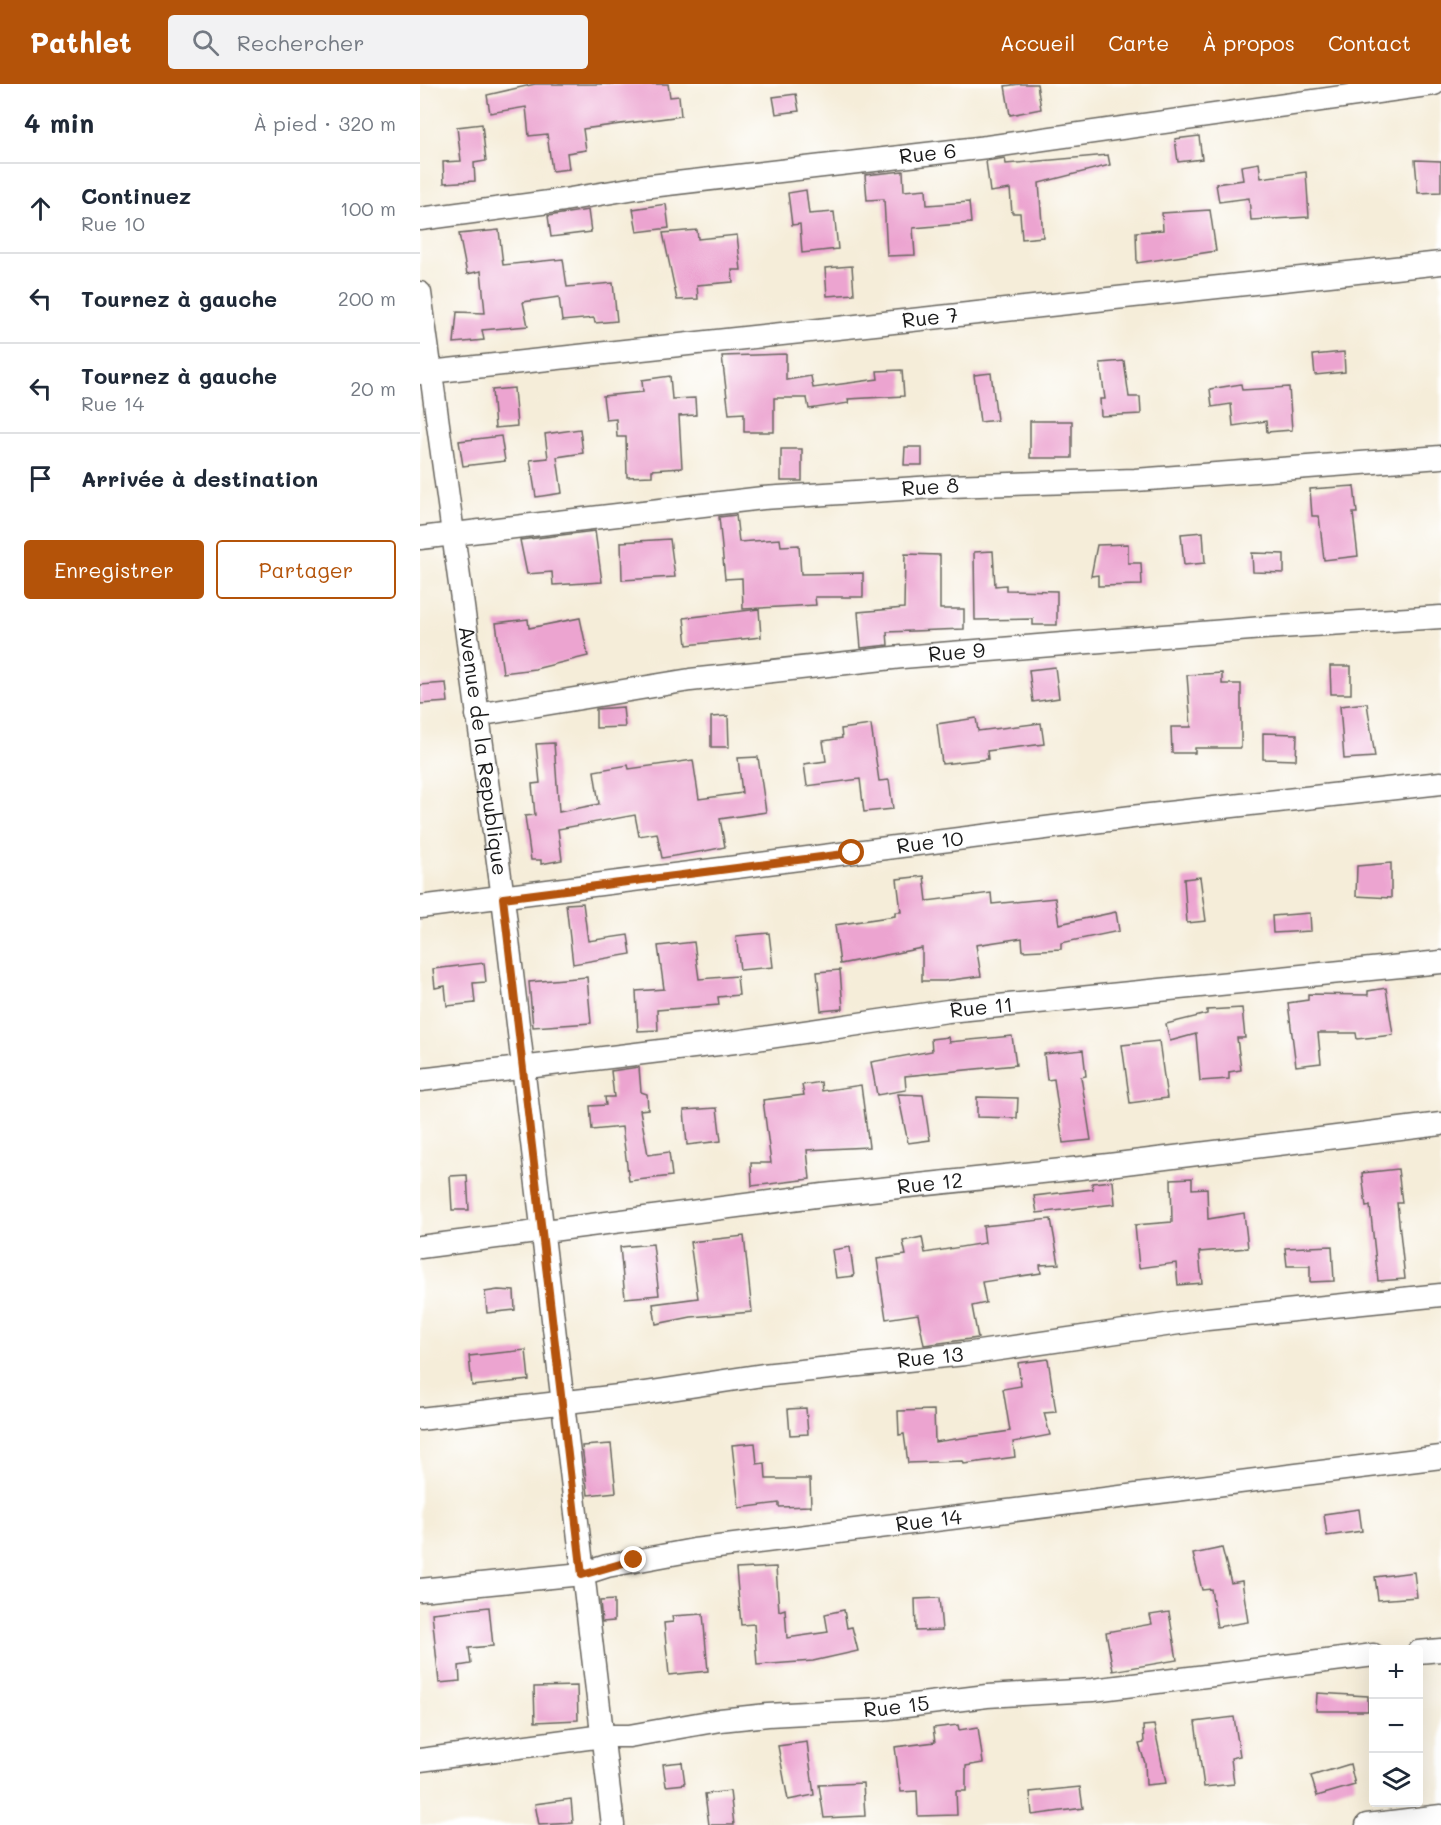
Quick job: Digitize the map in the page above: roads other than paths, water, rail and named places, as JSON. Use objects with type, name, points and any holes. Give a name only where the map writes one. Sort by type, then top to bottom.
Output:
[{"type":"street","name":"Rue 6","points":[[420,219],[653,185],[987,147],[1434,84]]},
{"type":"street","name":"Rue 7","points":[[425,372],[1441,263]]},
{"type":"street","name":"Avenue de la Republique","points":[[420,293],[425,372],[453,533],[503,898],[613,1825]]},
{"type":"street","name":"Rue 8","points":[[420,538],[763,498],[949,486],[1135,480],[1441,456]]},
{"type":"street","name":"Rue 9","points":[[477,715],[690,680],[902,657],[1263,628],[1441,617]]},
{"type":"street","name":"Rue 10","points":[[420,907],[1132,818],[1441,783]]},
{"type":"street","name":"Rue 11","points":[[420,1080],[735,1042],[960,1010],[1441,962]]},
{"type":"street","name":"Rue 12","points":[[420,1247],[823,1195],[1131,1163],[1441,1124]]},
{"type":"street","name":"Rue 13","points":[[420,1419],[645,1392],[763,1375],[965,1354],[1207,1319],[1441,1295]]},
{"type":"street","name":"Rue 14","points":[[420,1590],[582,1575],[634,1560],[694,1550],[1441,1457]]},
{"type":"street","points":[[1423,1652],[1441,1650]]},
{"type":"street","name":"Rue 15","points":[[420,1760],[603,1736],[629,1736],[720,1720],[881,1709],[987,1696],[1094,1690],[1369,1656]]},
{"type":"street","points":[[1367,1825],[1441,1816]]}]
